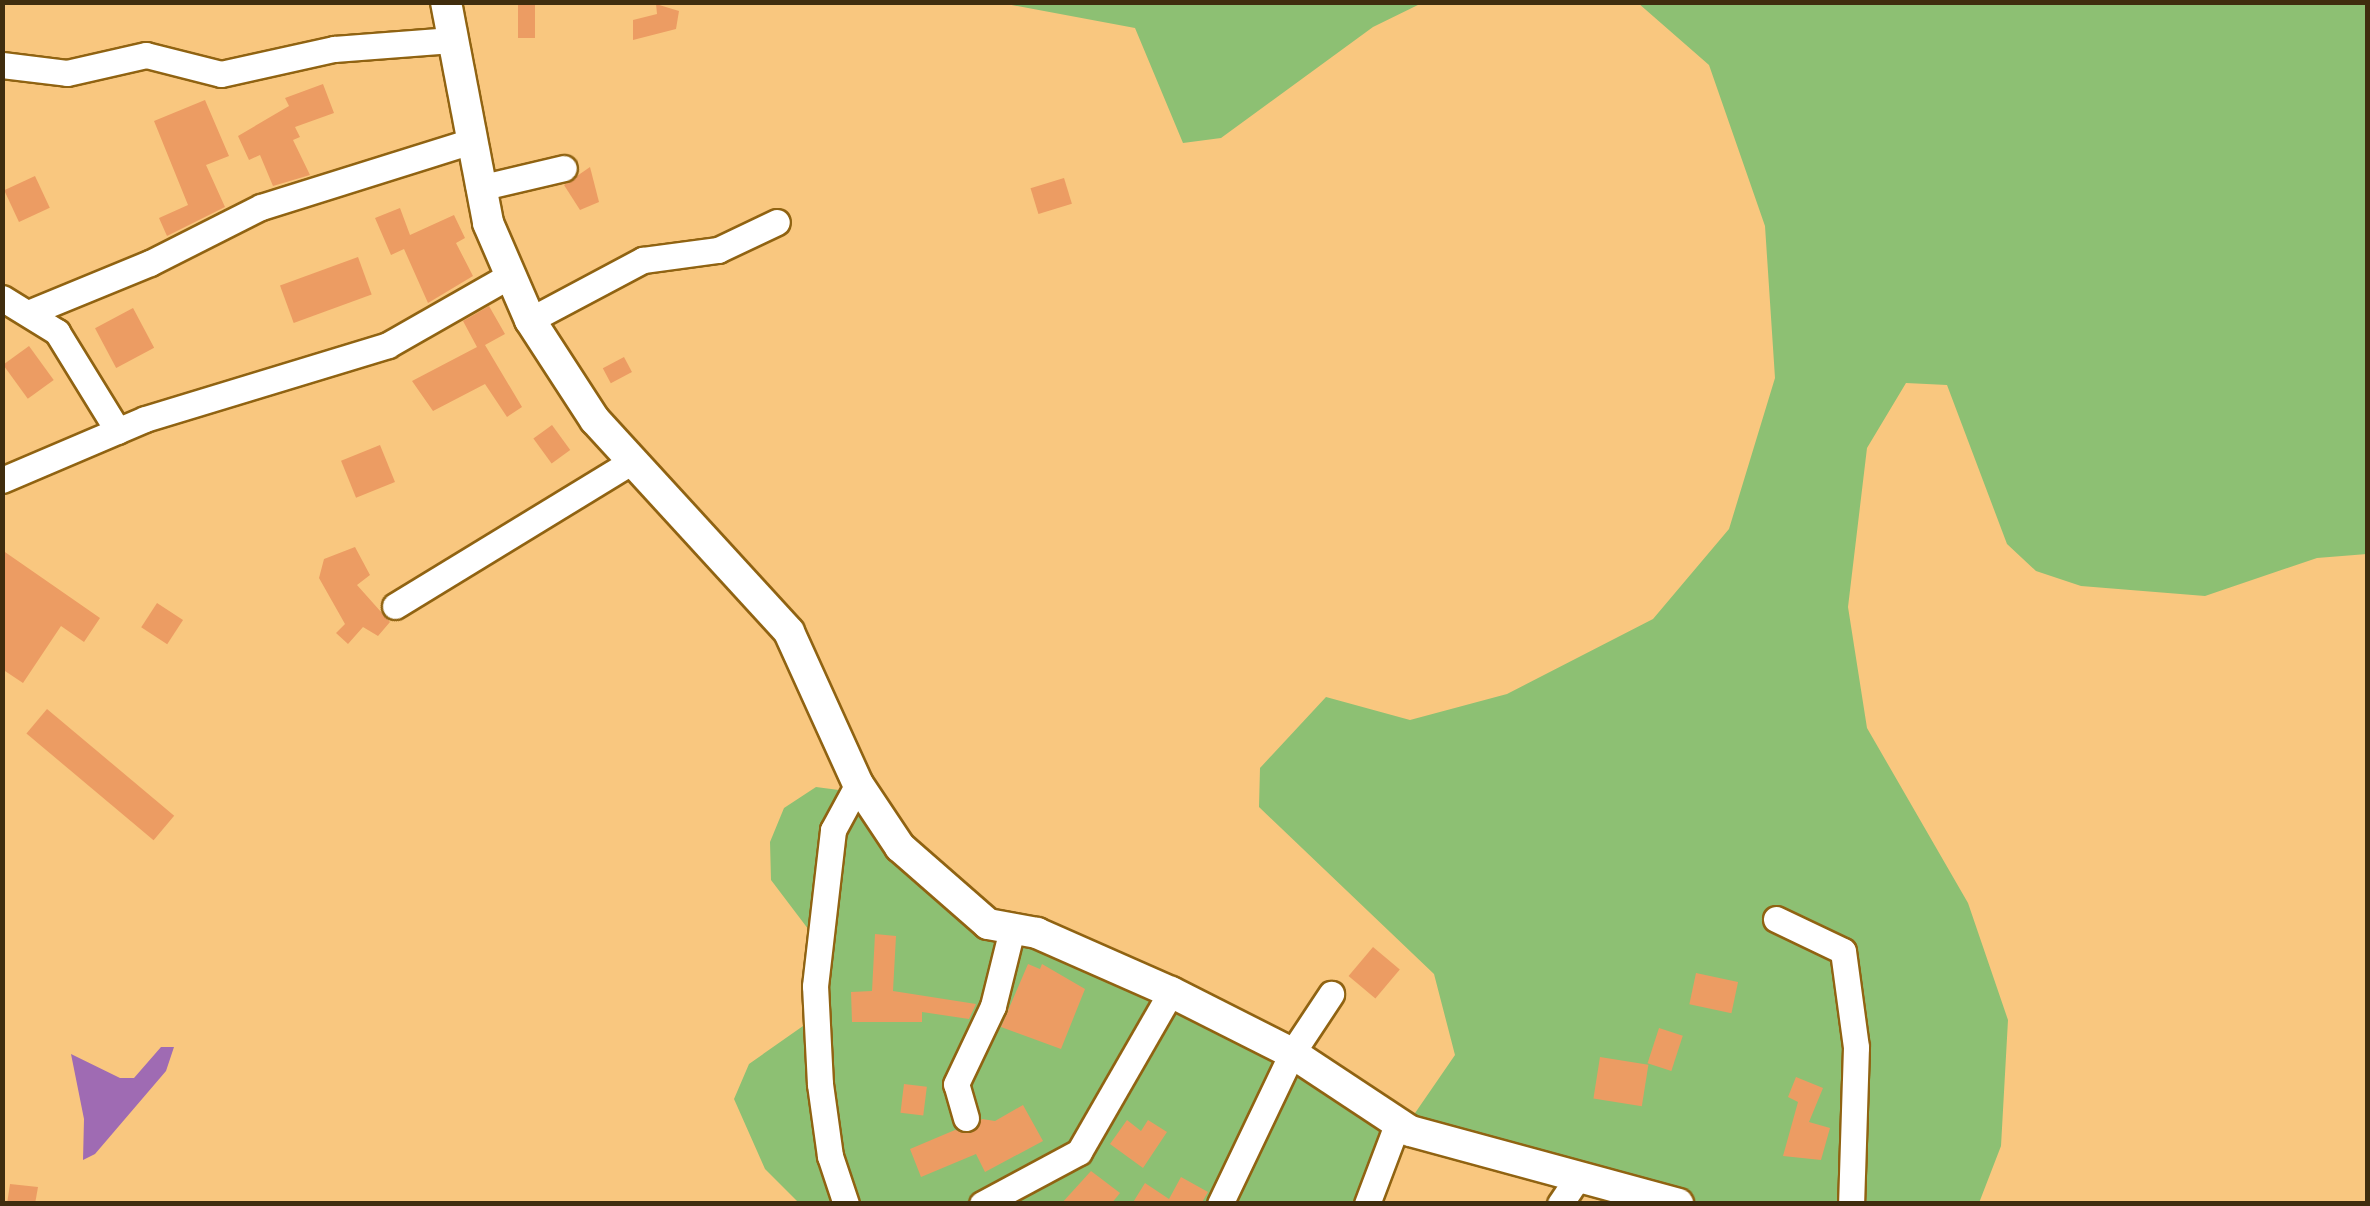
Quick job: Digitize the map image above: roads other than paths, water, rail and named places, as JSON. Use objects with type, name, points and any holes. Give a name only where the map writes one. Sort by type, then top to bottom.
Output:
[{"type":"street","points":[[446,2],[468,142],[480,188],[509,276],[530,320],[594,420],[789,632],[858,784],[900,847],[944,890],[966,899],[988,924],[1012,928],[1170,992],[1292,1053],[1433,1141],[1678,1204]]},
{"type":"street","points":[[2,64],[67,73],[146,55],[221,74],[334,49],[452,40]]},
{"type":"street","points":[[28,313],[150,264],[261,207],[468,142]]},
{"type":"street","points":[[480,188],[564,168]]},
{"type":"street","points":[[530,320],[644,260],[718,250],[778,222]]},
{"type":"street","points":[[2,480],[118,430],[388,345],[509,276]]},
{"type":"street","points":[[2,298],[57,332],[118,430]]},
{"type":"street","points":[[396,606],[634,460]]},
{"type":"street","points":[[846,1204],[830,1156],[820,1084],[816,986],[833,830],[858,784]]},
{"type":"street","points":[[1776,919],[1842,951],[1856,1047],[1850,1204]]},
{"type":"street","points":[[966,1118],[956,1084],[992,1006],[1012,928]]},
{"type":"street","points":[[982,1204],[1080,1152],[1170,992]]},
{"type":"street","points":[[1220,1204],[1292,1053],[1331,994]]},
{"type":"street","points":[[1367,1204],[1398,1122]]},
{"type":"street","points":[[1560,1204],[1578,1177]]}]
